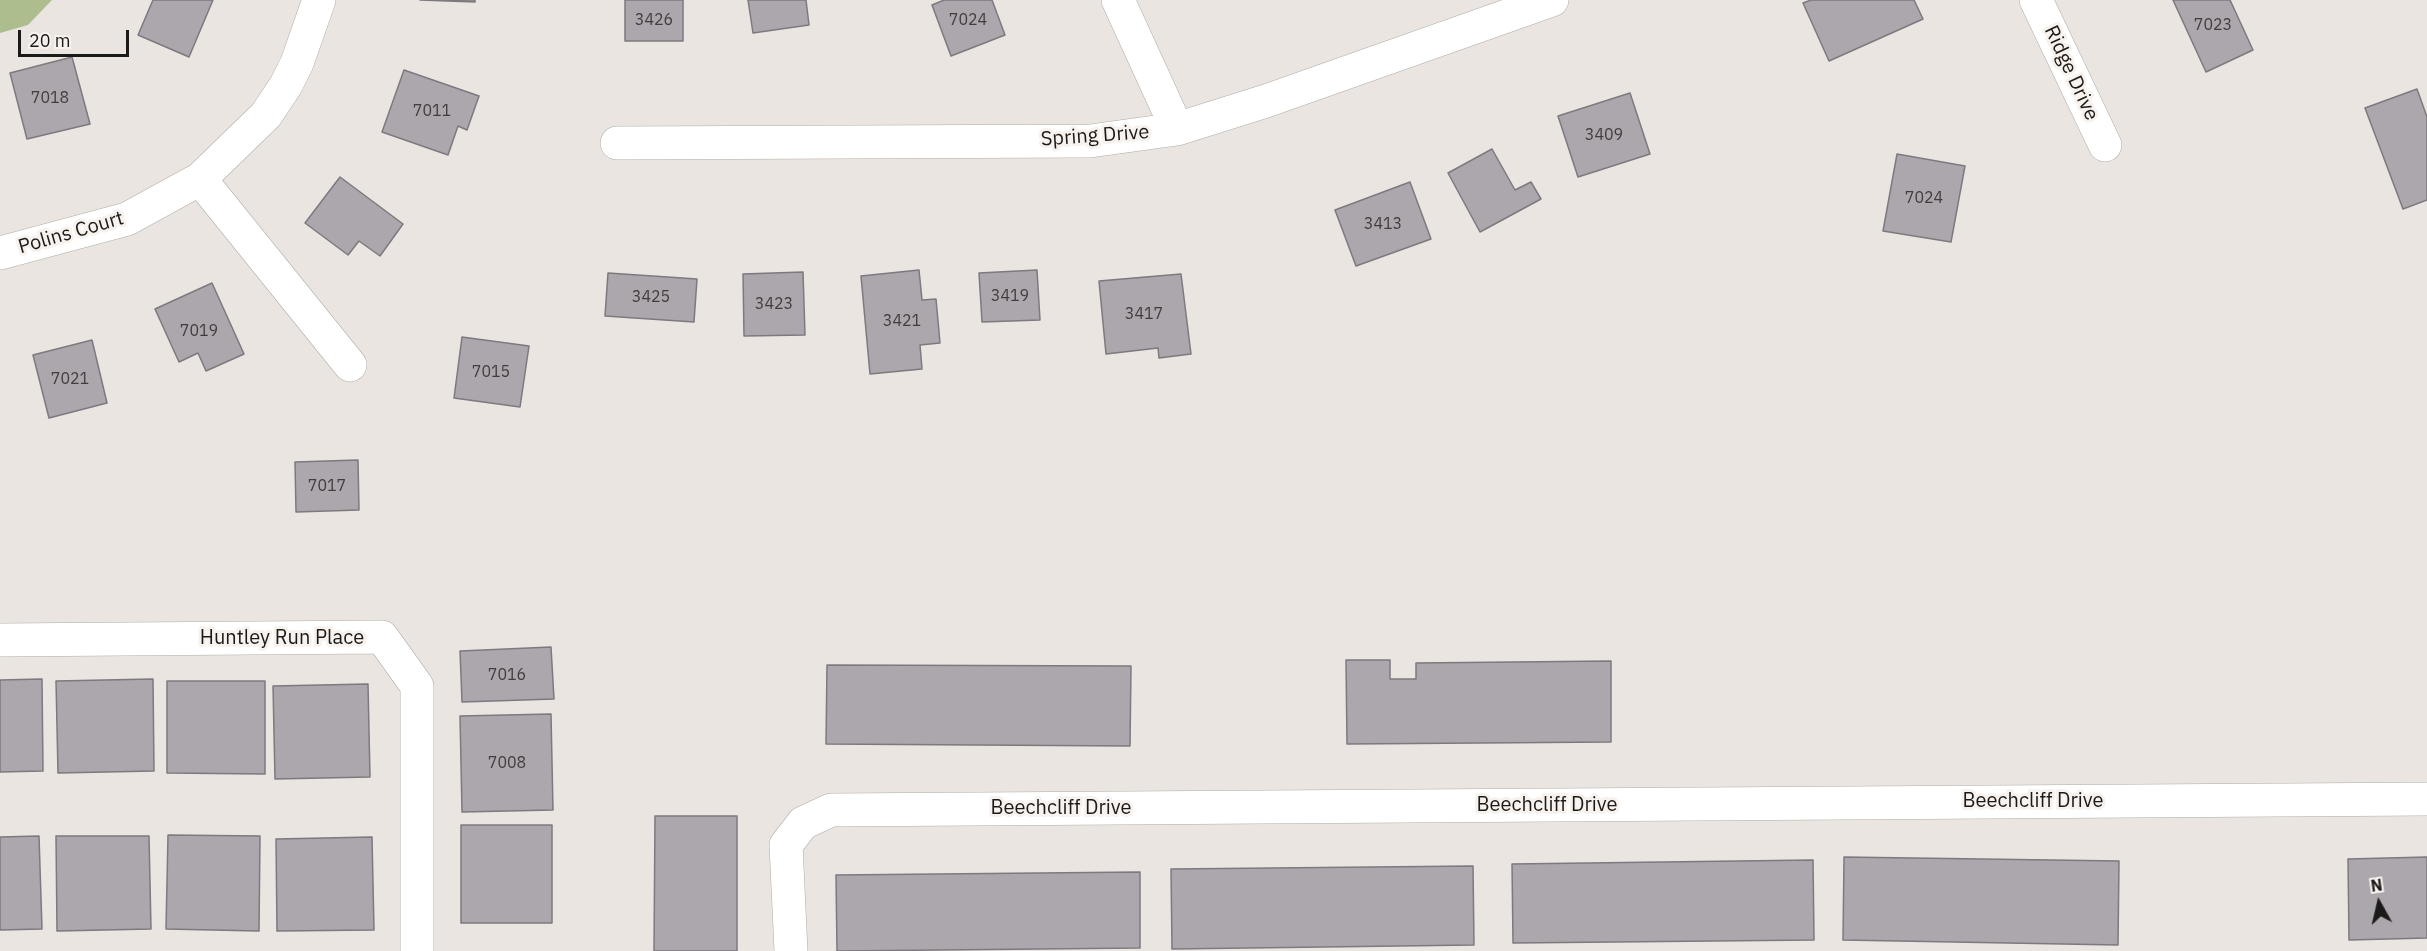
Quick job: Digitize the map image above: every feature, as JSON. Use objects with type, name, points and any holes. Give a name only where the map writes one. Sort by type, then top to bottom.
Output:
[{"type":"street","name":"Polins Court","points":[[0,253],[127,219],[200,179],[266,115],[286,85],[297,63],[320,0]]},
{"type":"street","points":[[1118,0],[1177,129]]},
{"type":"street","name":"Spring Drive","points":[[617,143],[1090,141],[1177,129],[1266,101],[1552,0]]},
{"type":"street","name":"Ridge Drive","points":[[2036,0],[2105,145]]},
{"type":"street","points":[[200,179],[350,365]]},
{"type":"street","name":"Huntley Run Place","points":[[0,640],[382,637],[417,686],[417,951]]},
{"type":"street","name":"Beechcliff Drive","points":[[791,951],[786,845],[803,823],[831,810],[2427,799]]},
{"type":"green space","points":[[0,0],[52,0],[28,25],[0,33]]},
{"type":"building","points":[[153,0],[213,0],[189,57],[138,35]]},
{"type":"building","points":[[420,0],[475,0],[475,2]]},
{"type":"building","points":[[625,0],[683,0],[683,41],[625,41]]},
{"type":"building","points":[[748,0],[806,0],[809,25],[753,33]]},
{"type":"building","points":[[944,0],[992,0],[1005,35],[951,56],[932,5]]},
{"type":"building","points":[[1811,0],[1914,0],[1923,19],[1829,61],[1803,3]]},
{"type":"building","points":[[2173,0],[2230,0],[2253,50],[2206,72]]},
{"type":"building","points":[[72,57],[90,124],[27,139],[10,73]]},
{"type":"building","points":[[404,70],[479,96],[467,130],[458,126],[448,155],[382,132]]},
{"type":"building","points":[[2417,89],[2427,117],[2427,200],[2403,209],[2365,108]]},
{"type":"building","points":[[1630,93],[1650,154],[1578,177],[1558,116]]},
{"type":"building","points":[[1492,149],[1515,190],[1531,182],[1541,199],[1480,232],[1448,173]]},
{"type":"building","points":[[1897,154],[1965,166],[1951,242],[1883,231]]},
{"type":"building","points":[[340,177],[403,224],[380,256],[359,241],[348,255],[305,223]]},
{"type":"building","points":[[1410,182],[1431,239],[1356,266],[1335,210]]},
{"type":"building","points":[[919,270],[922,300],[936,299],[940,343],[920,345],[922,369],[870,374],[861,276]]},
{"type":"building","points":[[1037,270],[1040,320],[982,322],[979,273]]},
{"type":"building","points":[[803,272],[805,335],[744,336],[743,274]]},
{"type":"building","points":[[608,273],[697,279],[694,322],[605,316]]},
{"type":"building","points":[[1181,274],[1191,354],[1159,358],[1158,348],[1106,354],[1099,281]]},
{"type":"building","points":[[212,283],[244,354],[206,371],[198,353],[179,362],[155,309]]},
{"type":"building","points":[[462,337],[529,346],[520,407],[454,398]]},
{"type":"building","points":[[92,340],[107,403],[49,418],[33,355]]},
{"type":"building","points":[[358,460],[359,510],[296,512],[295,462]]},
{"type":"building","points":[[551,647],[554,699],[462,702],[460,651]]},
{"type":"building","points":[[1346,660],[1390,660],[1390,679],[1416,679],[1416,663],[1611,661],[1611,742],[1347,744]]},
{"type":"building","points":[[827,665],[1131,666],[1130,746],[826,744]]},
{"type":"building","points":[[42,679],[43,771],[0,772],[0,680]]},
{"type":"building","points":[[153,679],[154,771],[58,773],[56,681]]},
{"type":"building","points":[[167,681],[265,681],[265,774],[167,773]]},
{"type":"building","points":[[368,684],[370,777],[275,779],[273,686]]},
{"type":"building","points":[[551,714],[553,810],[462,812],[460,716]]},
{"type":"building","points":[[655,816],[737,816],[737,951],[654,951]]},
{"type":"building","points":[[461,825],[552,825],[552,923],[461,923]]},
{"type":"building","points":[[168,835],[260,836],[259,931],[166,929]]},
{"type":"building","points":[[39,836],[42,929],[0,930],[0,837]]},
{"type":"building","points":[[56,836],[149,836],[151,929],[57,931]]},
{"type":"building","points":[[372,837],[374,930],[277,931],[276,839]]},
{"type":"building","points":[[1844,857],[2119,861],[2118,945],[1843,940]]},
{"type":"building","points":[[2427,857],[2427,938],[2349,940],[2348,859]]},
{"type":"building","points":[[1813,860],[1814,940],[1513,943],[1512,864]]},
{"type":"building","points":[[1473,866],[1474,945],[1172,949],[1171,869]]},
{"type":"building","points":[[1140,872],[1140,948],[837,951],[836,875]]}]
